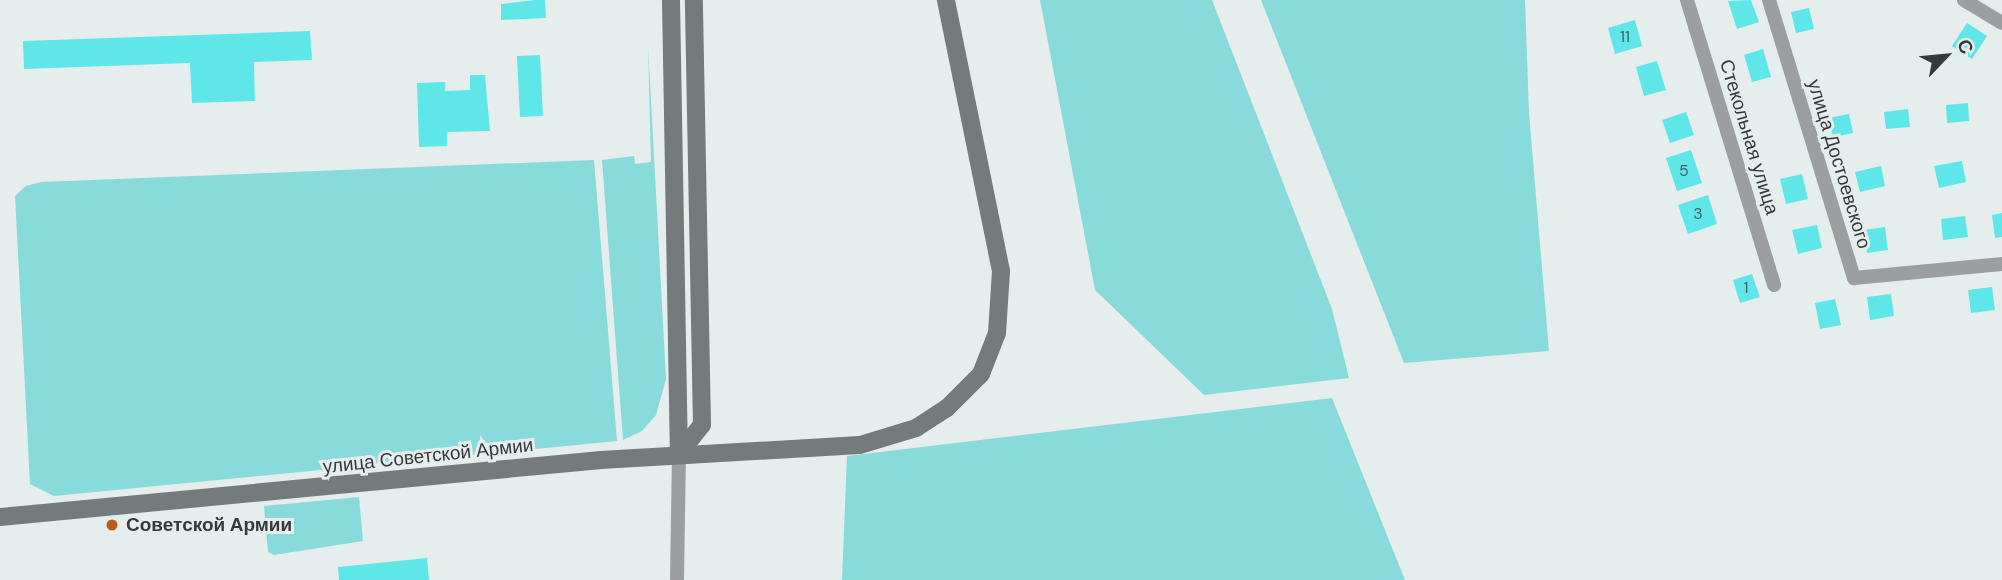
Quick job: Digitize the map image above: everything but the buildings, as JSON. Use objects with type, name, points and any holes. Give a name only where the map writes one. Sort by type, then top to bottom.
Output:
[{"type":"main road","points":[[671,0],[679,454]]},
{"type":"main road","points":[[679,454],[702,425],[694,0]]},
{"type":"main road","name":"улица Советской Армии","points":[[0,517],[679,454],[860,445],[916,428],[947,408],[981,374],[997,333],[1001,271],[946,0]]},
{"type":"street","name":"Стекольная улица","points":[[1687,0],[1774,285]]},
{"type":"street","name":"улица Достоевского","points":[[1769,0],[1854,278],[2002,264]]},
{"type":"street","points":[[1964,0],[2002,23]]},
{"type":"street","points":[[677,580],[679,454]]},
{"type":"shaded area","points":[[1040,0],[1212,0],[1332,309],[1349,378],[1204,395],[1095,290]]},
{"type":"shaded area","points":[[1261,0],[1525,0],[1529,113],[1549,351],[1404,363]]},
{"type":"shaded area","points":[[648,45],[666,379],[656,415],[642,431],[623,440],[602,160],[634,156],[635,164],[651,162]]},
{"type":"shaded area","points":[[594,160],[617,441],[54,496],[30,484],[15,196],[26,186],[41,182]]},
{"type":"shaded area","points":[[1332,398],[1405,580],[842,580],[847,456]]},
{"type":"shaded area","points":[[359,497],[363,541],[274,555],[268,552],[264,506]]},
{"type":"place","name":"Советской Армии","points":[[112,525]]}]
